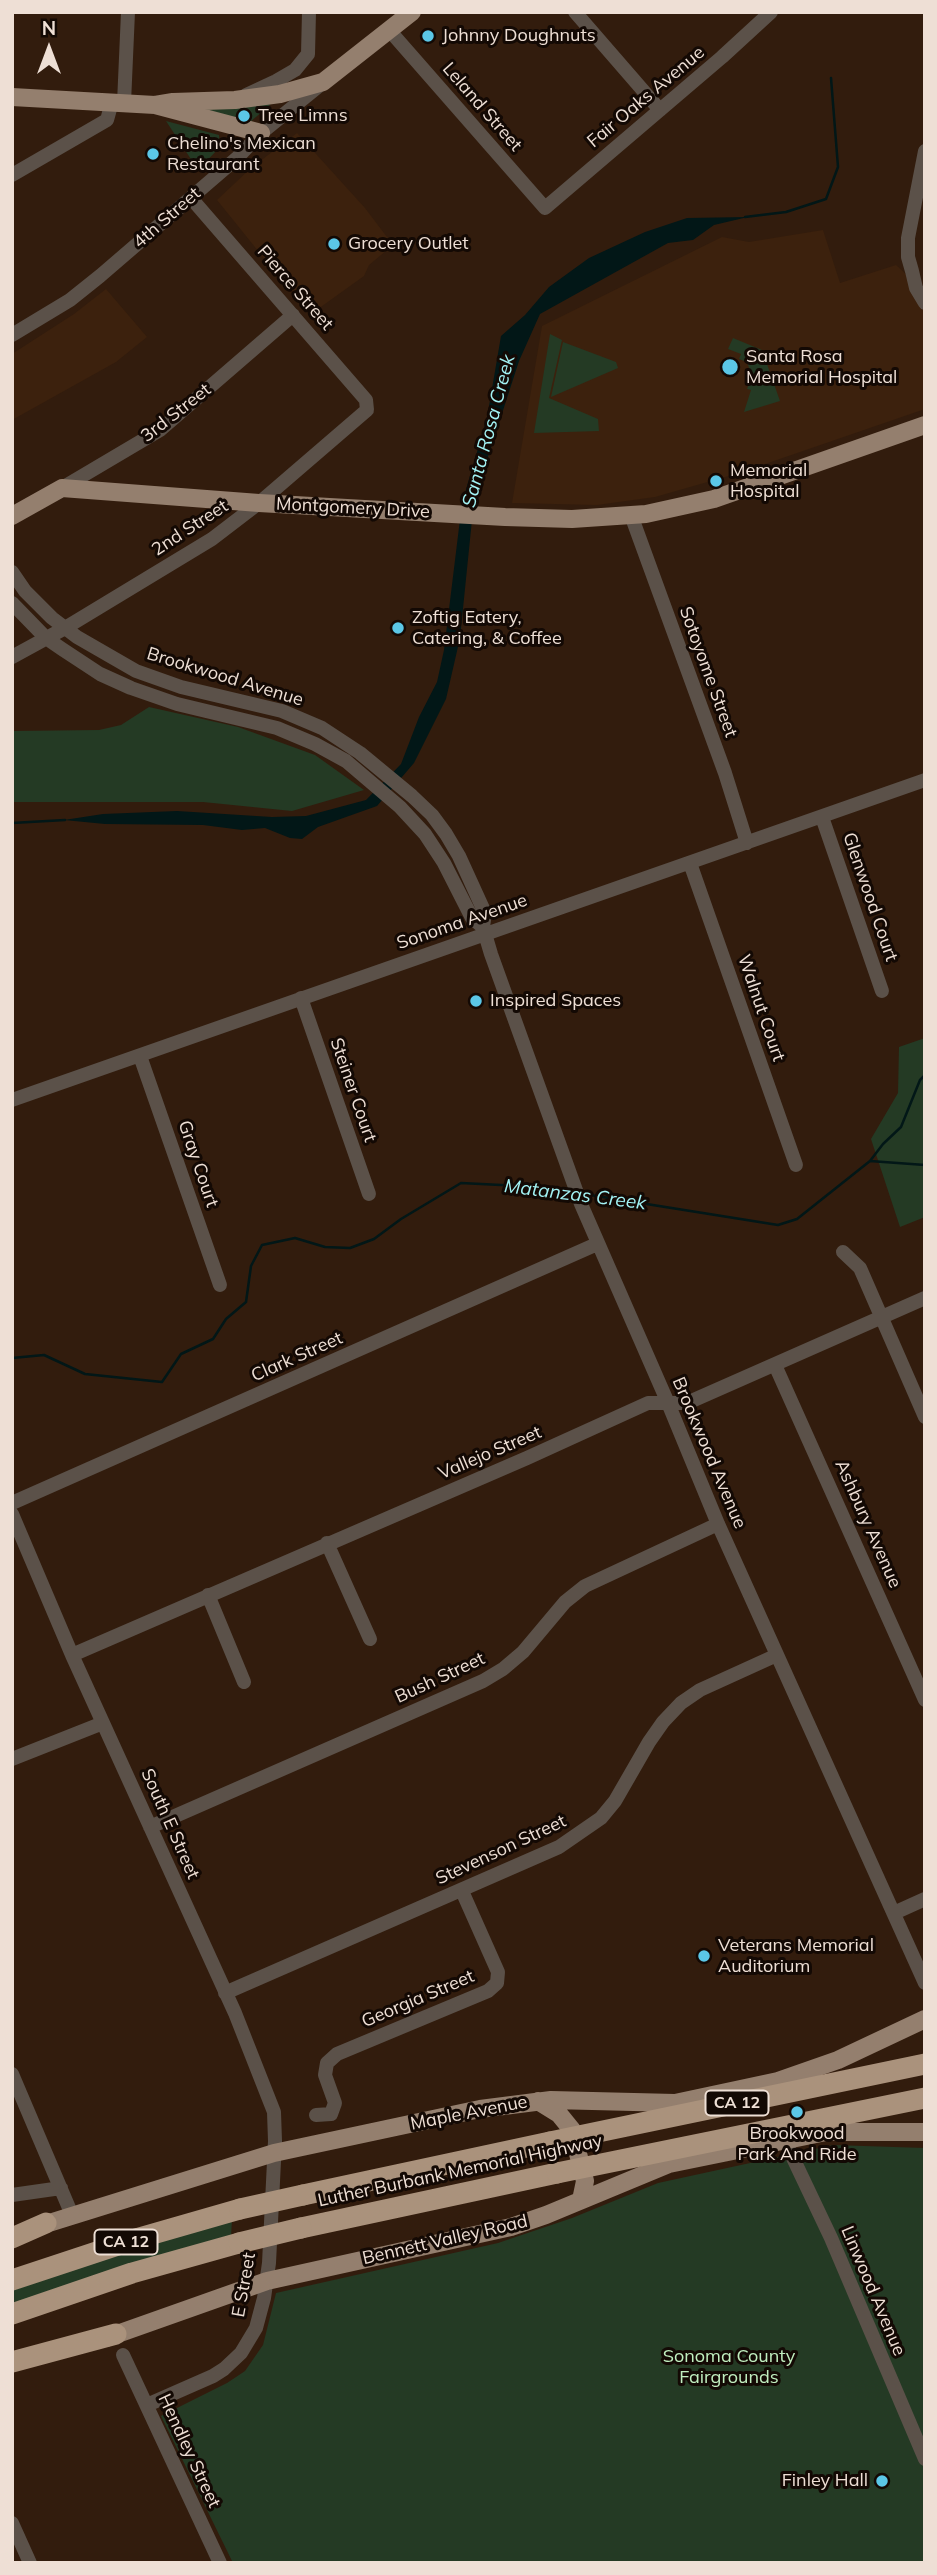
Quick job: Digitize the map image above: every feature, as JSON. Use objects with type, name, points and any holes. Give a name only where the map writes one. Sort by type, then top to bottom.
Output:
[{"type":"highway","name":"Luther Burbank Memorial Highway","points":[[12,2280],[139,2238],[303,2195],[925,2064]]},
{"type":"highway","name":"Luther Burbank Memorial Highway","points":[[12,2314],[132,2273],[301,2228],[925,2098]]},
{"type":"highway","points":[[12,2236],[46,2223]]},
{"type":"highway","points":[[12,2362],[116,2334]]},
{"type":"main road","name":"4th Street","points":[[323,82],[412,12]]},
{"type":"main road","points":[[155,105],[280,94],[323,82]]},
{"type":"main road","points":[[12,97],[155,105],[261,133]]},
{"type":"main road","name":"Montgomery Drive","points":[[62,488],[505,517],[572,519],[632,515],[714,499],[925,425]]},
{"type":"main road","name":"3rd Street","points":[[12,516],[62,488]]},
{"type":"main road","name":"Maple Avenue","points":[[46,2223],[274,2153],[480,2109],[576,2099],[655,2104],[694,2099],[806,2072],[925,2019]]},
{"type":"main road","points":[[538,2101],[559,2113],[572,2130],[585,2180],[581,2200]]},
{"type":"main road","name":"Bennett Valley Road","points":[[12,2373],[267,2281],[492,2232],[538,2218],[669,2164],[840,2130],[925,2132]]},
{"type":"street","points":[[12,175],[107,120],[118,103],[128,12]]},
{"type":"street","points":[[235,100],[276,82],[295,70],[308,54],[309,12]]},
{"type":"street","points":[[575,12],[660,110]]},
{"type":"street","name":"Fair Oaks Avenue","points":[[544,208],[772,13]]},
{"type":"street","name":"Leland Street","points":[[390,31],[544,208]]},
{"type":"street","name":"4th Street","points":[[12,335],[61,306],[90,284],[323,82]]},
{"type":"street","points":[[925,151],[908,237],[908,257],[918,270],[916,288],[925,303]]},
{"type":"street","name":"Pierce Street","points":[[191,198],[366,400],[367,405]]},
{"type":"street","name":"3rd Street","points":[[62,488],[160,430],[293,315]]},
{"type":"street","name":"2nd Street","points":[[12,657],[212,539],[259,503],[367,410],[367,405]]},
{"type":"street","name":"Sotoyome Street","points":[[632,515],[747,843]]},
{"type":"street","name":"Brookwood Avenue","points":[[12,572],[25,591],[52,618],[76,637],[136,671],[181,687],[282,712],[322,728],[360,753],[412,796],[432,815],[459,856],[485,913],[484,931],[580,1204],[718,1524],[925,1983]]},
{"type":"street","name":"Brookwood Avenue","points":[[12,603],[46,638],[100,674],[177,704],[277,729],[315,744],[346,761],[400,807],[425,834],[444,863],[472,918],[484,931]]},
{"type":"street","name":"Sonoma Avenue","points":[[12,1100],[484,931],[690,863],[925,780]]},
{"type":"street","name":"Glenwood Court","points":[[822,817],[882,991]]},
{"type":"street","name":"Walnut Court","points":[[690,863],[796,1165]]},
{"type":"street","name":"Steiner Court","points":[[301,998],[369,1194]]},
{"type":"street","name":"Gray Court","points":[[140,1056],[220,1284]]},
{"type":"street","name":"Clark Street","points":[[12,1503],[597,1244]]},
{"type":"street","points":[[843,1252],[860,1268],[925,1417]]},
{"type":"street","name":"Vallejo Street","points":[[72,1655],[648,1403],[687,1403],[925,1298]]},
{"type":"street","name":"Ashbury Avenue","points":[[775,1364],[925,1700]]},
{"type":"street","name":"South E Street","points":[[12,1514],[272,2105],[276,2127],[274,2153]]},
{"type":"street","name":"Bush Street","points":[[150,1827],[483,1681],[523,1652],[565,1602],[585,1586],[718,1524]]},
{"type":"street","points":[[327,1543],[370,1639]]},
{"type":"street","points":[[208,1595],[244,1682]]},
{"type":"street","name":"Stevenson Street","points":[[225,1993],[462,1891],[559,1847],[582,1833],[601,1818],[615,1801],[649,1742],[681,1703],[700,1690],[777,1655]]},
{"type":"street","points":[[12,1759],[103,1723]]},
{"type":"street","name":"Georgia Street","points":[[316,2115],[331,2114],[335,2103],[325,2075],[327,2063],[337,2054],[488,1991],[497,1983],[498,1972],[462,1891]]},
{"type":"street","points":[[894,1913],[925,1899]]},
{"type":"street","points":[[12,2074],[72,2215]]},
{"type":"street","name":"Linwood Avenue","points":[[784,2139],[831,2238],[925,2459]]},
{"type":"street","name":"E Street","points":[[147,2406],[213,2376],[241,2353],[256,2328],[267,2281],[274,2153]]},
{"type":"street","points":[[12,2195],[61,2188]]},
{"type":"street","name":"Hendley Street","points":[[123,2355],[220,2563]]},
{"type":"street","points":[[12,2523],[30,2563]]},
{"type":"shaded area","points":[[297,133],[365,208],[393,245],[369,265],[364,276],[311,314],[217,200],[251,168]]},
{"type":"shaded area","name":"Santa Rosa Memorial Hospital","points":[[823,230],[840,283],[896,265],[909,277],[925,313],[925,409],[739,473],[655,497],[597,505],[512,503],[542,326],[722,237],[749,242]]},
{"type":"shaded area","points":[[106,289],[147,337],[116,362],[12,420],[12,354],[74,314]]},
{"type":"green space","points":[[279,97],[249,123],[190,110]]},
{"type":"green space","points":[[166,121],[219,135],[220,147],[198,170]]},
{"type":"green space","points":[[550,334],[562,340],[549,398],[598,419],[599,431],[534,433]]},
{"type":"green space","points":[[733,338],[762,350],[780,401],[744,412],[752,376],[747,362],[739,359],[741,354],[728,349]]},
{"type":"green space","points":[[563,342],[616,362],[618,368],[551,397]]},
{"type":"green space","points":[[149,707],[238,727],[315,755],[364,790],[292,811],[203,802],[12,802],[12,731],[99,730],[121,725]]},
{"type":"green space","points":[[925,1038],[925,1217],[900,1227],[871,1139],[898,1093],[899,1047]]},
{"type":"green space","name":"Sonoma County Fairgrounds","points":[[833,2145],[925,2148],[925,2563],[233,2563],[161,2416],[245,2371],[263,2345],[276,2293],[498,2243],[572,2218],[658,2183]]},
{"type":"green space","points":[[232,2219],[231,2237],[12,2305],[12,2288]]},
{"type":"water","points":[[748,217],[714,225],[693,240],[668,243],[540,314],[519,361],[474,500],[460,638],[446,699],[414,763],[377,806],[318,827],[302,839],[290,838],[265,828],[242,830],[203,825],[105,824],[64,820],[103,814],[177,811],[272,817],[306,816],[366,800],[401,764],[419,717],[437,682],[444,650],[462,503],[487,418],[501,336],[525,315],[549,287],[589,258],[645,232],[687,218]]},
{"type":"waterway","name":"Santa Rosa Creek","points":[[745,217],[786,212],[826,199],[838,167],[831,78]]},
{"type":"waterway","name":"Santa Rosa Creek","points":[[12,823],[65,820]]},
{"type":"waterway","points":[[870,1161],[901,1127],[920,1080],[925,1075]]},
{"type":"waterway","name":"Matanzas Creek","points":[[584,1194],[778,1225],[797,1219],[870,1161],[925,1165]]},
{"type":"waterway","name":"Matanzas Creek","points":[[12,1358],[44,1355],[85,1374],[162,1382],[181,1354],[213,1339],[226,1319],[246,1302],[251,1266],[262,1245],[295,1238],[325,1247],[350,1248],[374,1239],[401,1219],[461,1183],[541,1187],[570,1193]]},
{"type":"place","name":"Johnny Doughnuts","points":[[428,36]]},
{"type":"place","name":"Tree Limns","points":[[244,116]]},
{"type":"place","name":"Chelino's Mexican Restaurant","points":[[153,154]]},
{"type":"place","name":"Grocery Outlet","points":[[334,244]]},
{"type":"place","name":"Santa Rosa Memorial Hospital","points":[[730,367]]},
{"type":"place","name":"Memorial Hospital","points":[[716,481]]},
{"type":"place","name":"Zoftig Eatery, Catering, & Coffee","points":[[398,628]]},
{"type":"place","name":"Inspired Spaces","points":[[476,1001]]},
{"type":"place","name":"Veterans Memorial Auditorium","points":[[704,1956]]},
{"type":"place","name":"Brookwood Park And Ride","points":[[797,2112]]},
{"type":"place","name":"Finley Hall","points":[[882,2481]]}]
